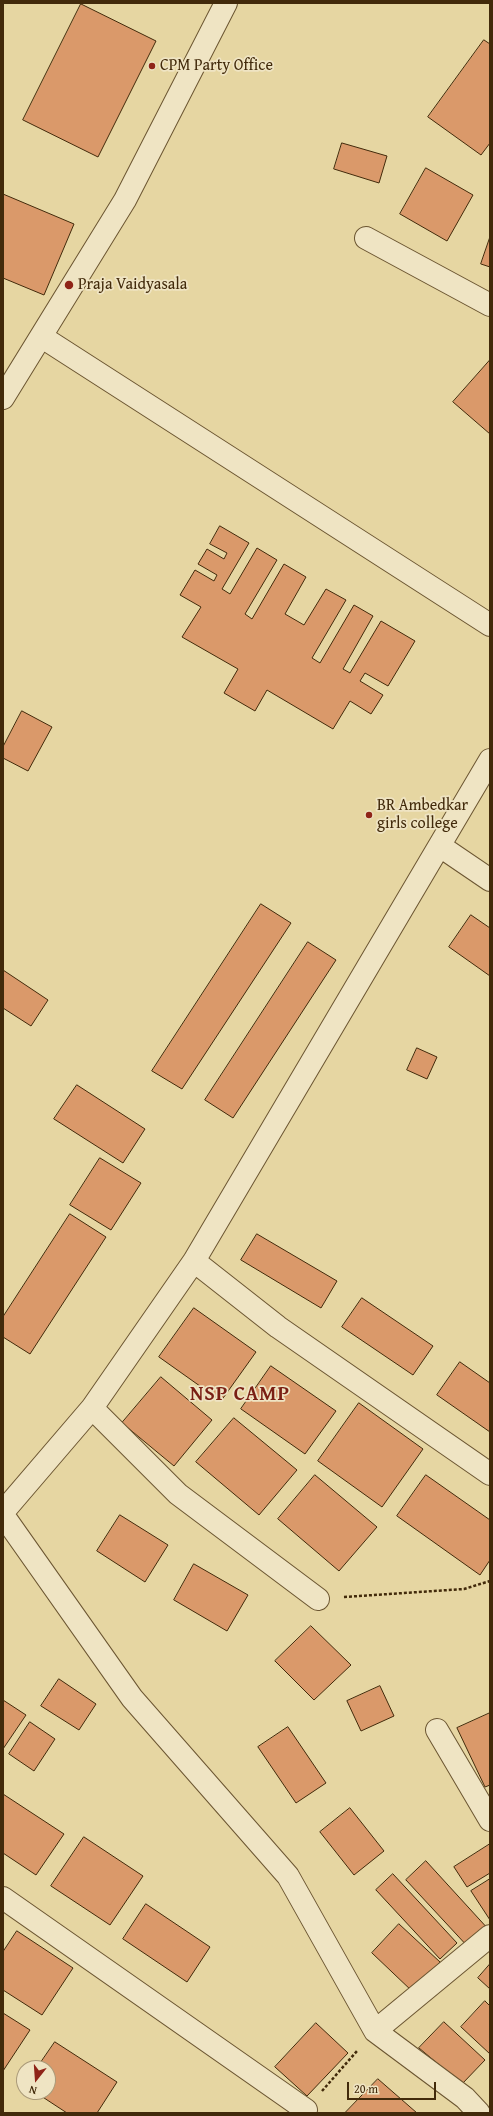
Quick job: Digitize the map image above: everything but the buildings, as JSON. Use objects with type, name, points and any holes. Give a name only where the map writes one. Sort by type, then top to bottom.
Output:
[{"type":"street","points":[[3,398],[42,337],[125,200],[226,3]]},
{"type":"street","points":[[366,238],[490,305]]},
{"type":"street","points":[[42,337],[490,625]]},
{"type":"street","points":[[3,1512],[92,1408],[194,1261],[490,760]]},
{"type":"street","points":[[440,846],[490,880]]},
{"type":"street","points":[[194,1261],[278,1327],[490,1474]]},
{"type":"street","points":[[92,1408],[178,1494],[318,1599]]},
{"type":"street","points":[[3,1515],[132,1698],[288,1876],[375,2031],[465,2108]]},
{"type":"street","points":[[437,1730],[490,1820]]},
{"type":"street","points":[[3,1898],[306,2110]]},
{"type":"street","points":[[375,2031],[490,1936]]},
{"type":"path","points":[[318,1599],[464,1589],[490,1581]]},
{"type":"path","points":[[306,2110],[375,2031]]},
{"type":"place","name":"CPM Party Office","points":[[152,66]]},
{"type":"place","name":"Praja Vaidyasala","points":[[69,285]]},
{"type":"place","name":"BR Ambedkar girls college","points":[[369,815]]},
{"type":"district","name":"NSP CAMP","points":[[240,1395]]}]
